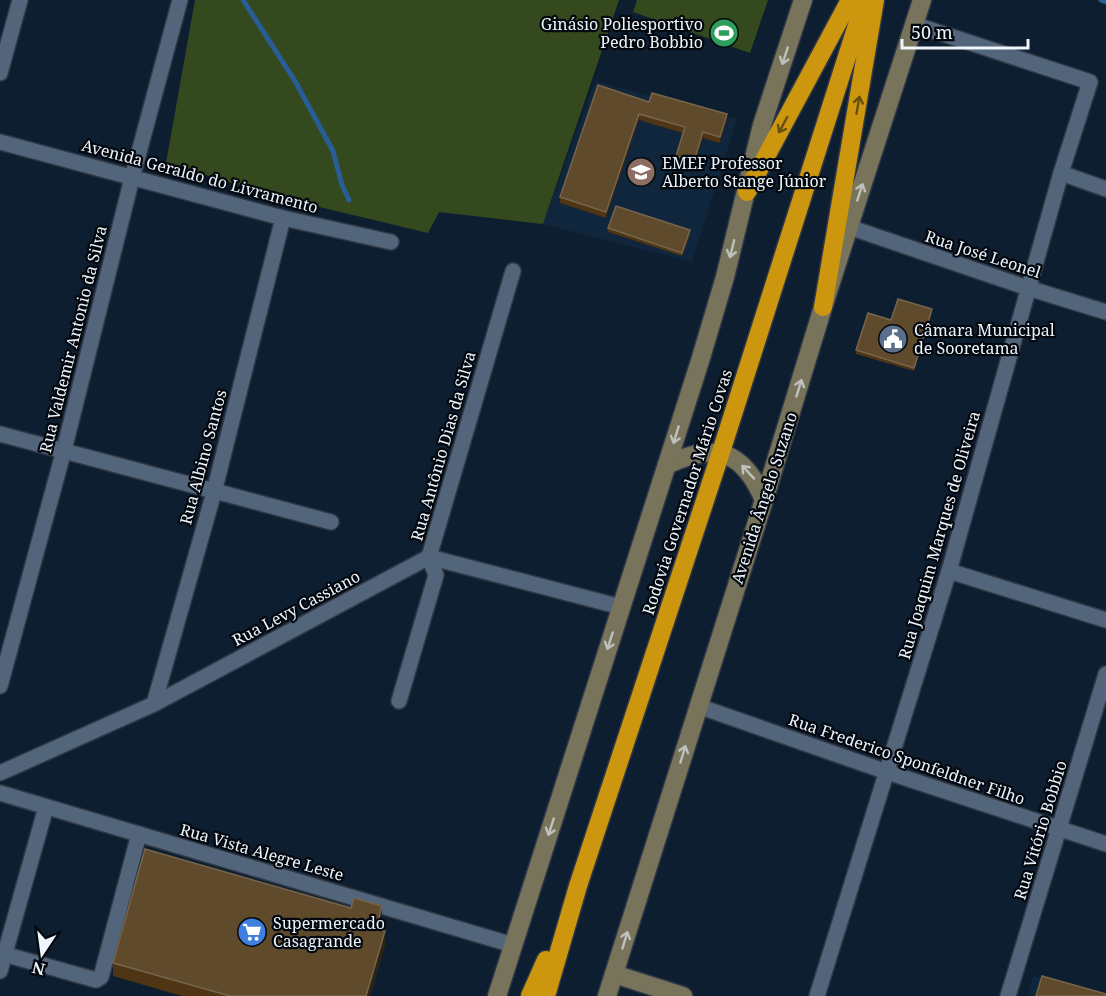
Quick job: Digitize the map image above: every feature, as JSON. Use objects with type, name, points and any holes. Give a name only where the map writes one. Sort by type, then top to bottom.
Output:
[{"type":"highway","points":[[747,192],[850,0]]},
{"type":"highway","name":"Rodovia Governador Mário Covas","points":[[546,996],[578,886],[721,452],[865,0]]},
{"type":"highway","points":[[822,307],[875,0]]},
{"type":"highway","points":[[530,996],[578,886]]},
{"type":"main road","points":[[497,996],[725,277],[762,125],[803,0]]},
{"type":"main road","name":"Avenida Ângelo Suzano","points":[[607,996],[764,500],[822,307],[922,0]]},
{"type":"main road","points":[[667,465],[684,457],[721,452],[740,463],[755,480],[764,500]]},
{"type":"main road","points":[[614,974],[683,996]]},
{"type":"street","points":[[0,73],[20,0]]},
{"type":"street","name":"Rua Valdemir Antonio da Silva","points":[[0,686],[64,450],[132,178],[180,0]]},
{"type":"street","name":"Rua Joaquim Marques de Oliveira","points":[[816,996],[950,571],[1060,173],[1090,82],[913,24]]},
{"type":"street","name":"Avenida Geraldo do Livramento","points":[[0,142],[283,218],[391,242]]},
{"type":"street","points":[[1060,173],[1106,189]]},
{"type":"street","name":"Rua Albino Santos","points":[[154,704],[214,492],[283,218]]},
{"type":"street","name":"Rua José Leonel","points":[[849,228],[1106,312]]},
{"type":"street","name":"Rua Antônio Dias da Silva","points":[[399,701],[436,575],[429,557],[513,271]]},
{"type":"street","points":[[0,434],[331,522]]},
{"type":"street","points":[[429,557],[621,607]]},
{"type":"street","name":"Rua Levy Cassiano","points":[[0,773],[154,704],[429,557]]},
{"type":"street","points":[[950,571],[1106,620]]},
{"type":"street","name":"Rua Vitório Bobbio","points":[[1008,996],[1106,674]]},
{"type":"street","name":"Rua Frederico Sponfeldner Filho","points":[[698,706],[887,772],[1106,844]]},
{"type":"street","name":"Rua Vista Alegre Leste","points":[[0,793],[513,945]]},
{"type":"street","points":[[0,971],[2,954],[46,807]]},
{"type":"street","points":[[2,954],[96,981],[101,977],[139,834]]},
{"type":"shaded area","name":"EMEF Professor Alberto Stange Júnior","points":[[595,81],[737,119],[692,262],[543,224]]},
{"type":"shaded area","points":[[1033,976],[1095,996],[1027,996]]},
{"type":"green space","points":[[195,0],[619,0],[543,224],[439,212],[428,233],[282,198],[166,163]]},
{"type":"green space","name":"Ginásio Poliesportivo Pedro Bobbio","points":[[637,0],[768,0],[750,53],[633,12]]},
{"type":"building","points":[[598,85],[649,102],[652,93],[727,114],[720,137],[703,132],[694,161],[676,156],[685,127],[639,114],[606,212],[560,197]]},
{"type":"building","points":[[616,206],[690,230],[682,253],[608,228]]},
{"type":"building","name":"Câmara Municipal de Sooretama","points":[[898,299],[932,309],[914,368],[856,350],[868,313],[891,320]]},
{"type":"building","name":"Supermercado Casagrande","points":[[145,849],[351,908],[354,898],[382,906],[376,929],[385,931],[366,996],[230,996],[113,963]]},
{"type":"building","points":[[1042,976],[1106,994],[1106,996],[1036,996]]},
{"type":"waterway","points":[[243,0],[295,81],[333,151],[342,185],[349,200]]},
{"type":"waterway","points":[[1101,0],[1106,2]]},
{"type":"place","name":"Ginásio Poliesportivo Pedro Bobbio","points":[[724,33]]},
{"type":"place","name":"EMEF Professor Alberto Stange Júnior","points":[[641,172]]},
{"type":"place","name":"Câmara Municipal de Sooretama","points":[[893,339]]},
{"type":"place","name":"Supermercado Casagrande","points":[[252,932]]}]
